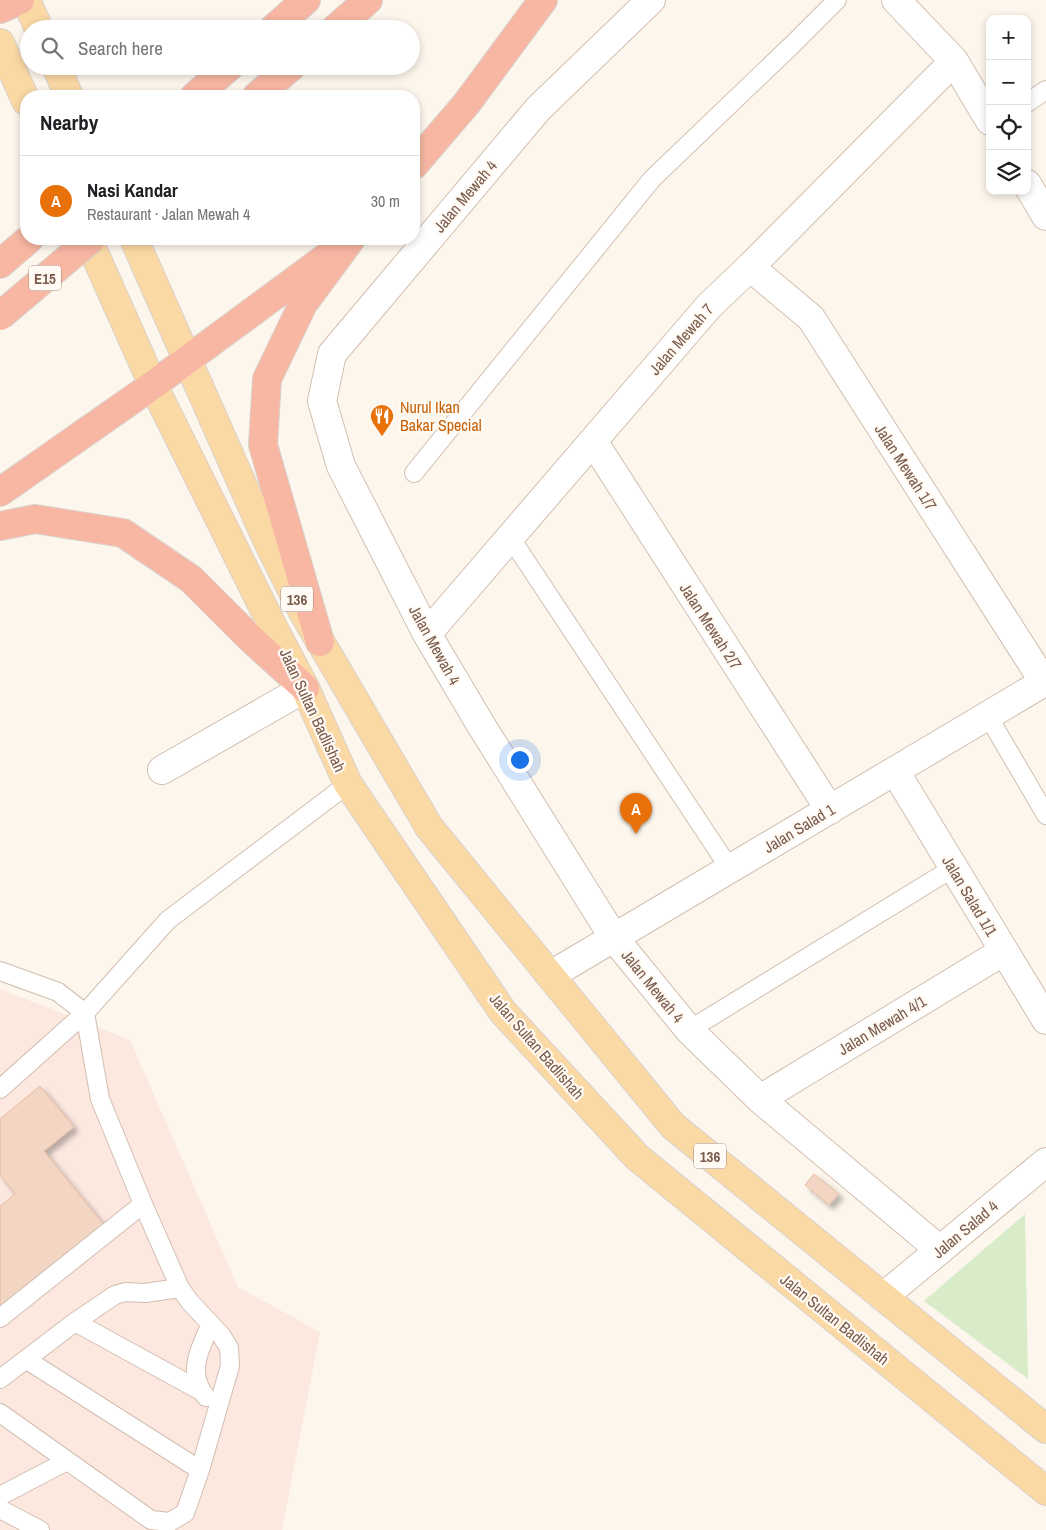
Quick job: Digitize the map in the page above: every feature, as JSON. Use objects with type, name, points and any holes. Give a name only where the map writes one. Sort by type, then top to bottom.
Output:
[{"type":"highway","points":[[0,9],[20,0]]},
{"type":"highway","points":[[283,20],[306,0]]},
{"type":"highway","points":[[345,20],[368,0]]},
{"type":"highway","points":[[420,158],[467,103],[543,0]]},
{"type":"highway","points":[[264,90],[282,75]]},
{"type":"highway","name":"E15","points":[[0,264],[22,245]]},
{"type":"highway","name":"E15","points":[[0,316],[82,245]]},
{"type":"highway","points":[[0,492],[153,385],[342,245]]},
{"type":"highway","points":[[320,642],[263,444],[267,378],[304,304],[346,245]]},
{"type":"highway","points":[[0,526],[35,519],[123,533],[191,579],[250,638],[305,688]]},
{"type":"main road","points":[[26,0],[35,20]]},
{"type":"main road","points":[[0,43],[21,90]]},
{"type":"main road","points":[[60,75],[66,90]]},
{"type":"main road","name":"136","points":[[92,245],[153,385]]},
{"type":"main road","name":"136","points":[[137,245],[267,540],[303,612],[429,827],[673,1126],[1046,1429]]},
{"type":"main road","name":"Jalan Sultan Badlishah","points":[[153,385],[305,688],[348,784],[503,1012],[637,1157],[1046,1491]]},
{"type":"street","name":"Jalan Mewah 4","points":[[651,0],[538,109],[332,354],[322,401],[341,466],[427,634],[481,725],[614,938],[689,1030],[760,1099],[940,1250]]},
{"type":"street","points":[[896,0],[954,61],[986,114]]},
{"type":"street","name":"Jalan Mewah 7","points":[[427,634],[709,306],[954,61]]},
{"type":"street","points":[[1031,191],[1046,216]]},
{"type":"street","name":"Jalan Mewah 1/7","points":[[750,267],[811,318],[1045,681]]},
{"type":"street","name":"Jalan Mewah 2/7","points":[[592,441],[830,810]]},
{"type":"street","name":"Jalan Salad 1","points":[[551,975],[1045,681]]},
{"type":"street","points":[[162,770],[305,688]]},
{"type":"street","name":"Jalan Salad 1/1","points":[[895,771],[1046,1020]]},
{"type":"street","name":"Jalan Mewah 4/1","points":[[760,1099],[1004,951]]},
{"type":"street","name":"Jalan Salad 4","points":[[883,1297],[1046,1162]]},
{"type":"lane","points":[[414,473],[652,180],[836,0]]},
{"type":"lane","points":[[1031,100],[1046,90]]},
{"type":"lane","points":[[510,537],[730,869]]},
{"type":"lane","points":[[988,716],[1046,815]]},
{"type":"lane","points":[[0,1089],[85,1013],[168,920],[348,784]]},
{"type":"lane","points":[[689,1030],[953,868]]},
{"type":"lane","points":[[0,971],[58,992],[85,1013],[100,1099],[143,1204],[180,1288],[190,1302],[221,1335],[229,1348],[230,1366],[200,1470],[178,1530]]},
{"type":"lane","points":[[0,1318],[143,1204]]},
{"type":"lane","points":[[0,1379],[114,1295],[125,1292],[145,1293],[180,1288]]},
{"type":"lane","points":[[75,1322],[201,1391]]},
{"type":"lane","points":[[211,1324],[197,1353],[196,1372],[201,1391],[217,1412]]},
{"type":"lane","points":[[26,1360],[200,1470]]},
{"type":"lane","points":[[0,1413],[151,1520],[170,1522],[185,1513]]},
{"type":"lane","points":[[0,1496],[67,1460]]},
{"type":"lane","points":[[0,1509],[40,1530]]},
{"type":"shaded area","points":[[0,989],[130,1040],[238,1287],[320,1332],[282,1530],[0,1530]]},
{"type":"green space","points":[[1025,1214],[1028,1379],[924,1301]]},
{"type":"building","points":[[40,1086],[74,1127],[44,1151],[104,1225],[0,1309],[0,1206],[15,1194],[0,1175],[0,1119]]},
{"type":"building","points":[[814,1174],[839,1194],[829,1205],[805,1185]]},
{"type":"place","name":"Nurul Ikan Bakar Special","points":[[382,437]]},
{"type":"place","name":"Nasi Kandar","points":[[636,834]]}]
